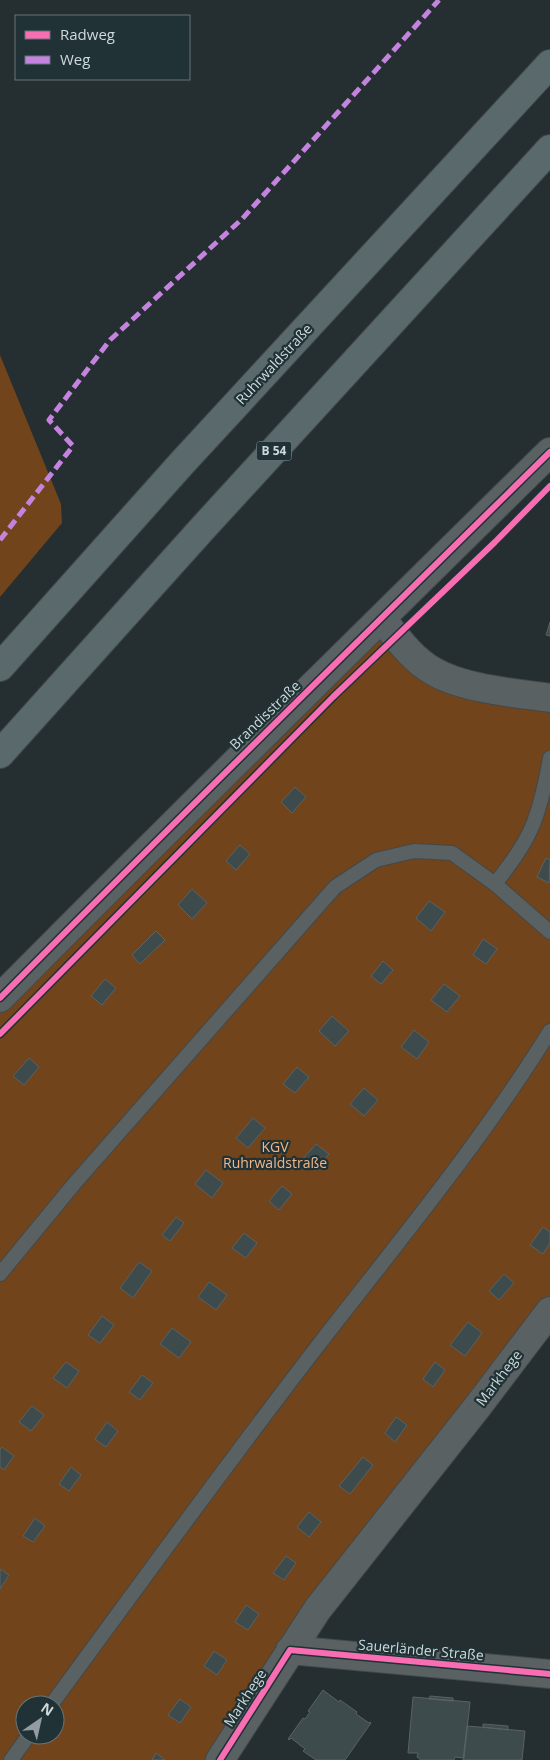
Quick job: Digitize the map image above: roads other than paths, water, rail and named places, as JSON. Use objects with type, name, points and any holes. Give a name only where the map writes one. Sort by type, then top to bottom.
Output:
[{"type":"highway","name":"Ruhrwaldstraße","points":[[0,667],[182,463],[550,64]]},
{"type":"highway","name":"B 54","points":[[0,754],[202,529],[550,149]]},
{"type":"street","name":"Brandisstraße","points":[[0,998],[239,758],[550,452]]},
{"type":"street","points":[[382,619],[401,644],[433,671],[458,682],[505,692],[550,698]]},
{"type":"street","name":"Markhege","points":[[220,1760],[317,1610],[466,1422],[550,1311]]},
{"type":"street","name":"Sauerländer Straße","points":[[290,1650],[550,1674]]},
{"type":"lane","points":[[495,884],[512,862],[532,828],[550,758]]},
{"type":"lane","points":[[0,1274],[74,1184],[336,887],[376,860],[414,851],[452,854],[495,884],[550,932]]},
{"type":"lane","points":[[58,1695],[244,1442],[476,1140],[526,1070],[550,1031]]},
{"type":"lane","points":[[10,1760],[21,1745]]},
{"type":"park label","name":"KGV Ruhrwaldstraße","points":[[275,1156]]}]
